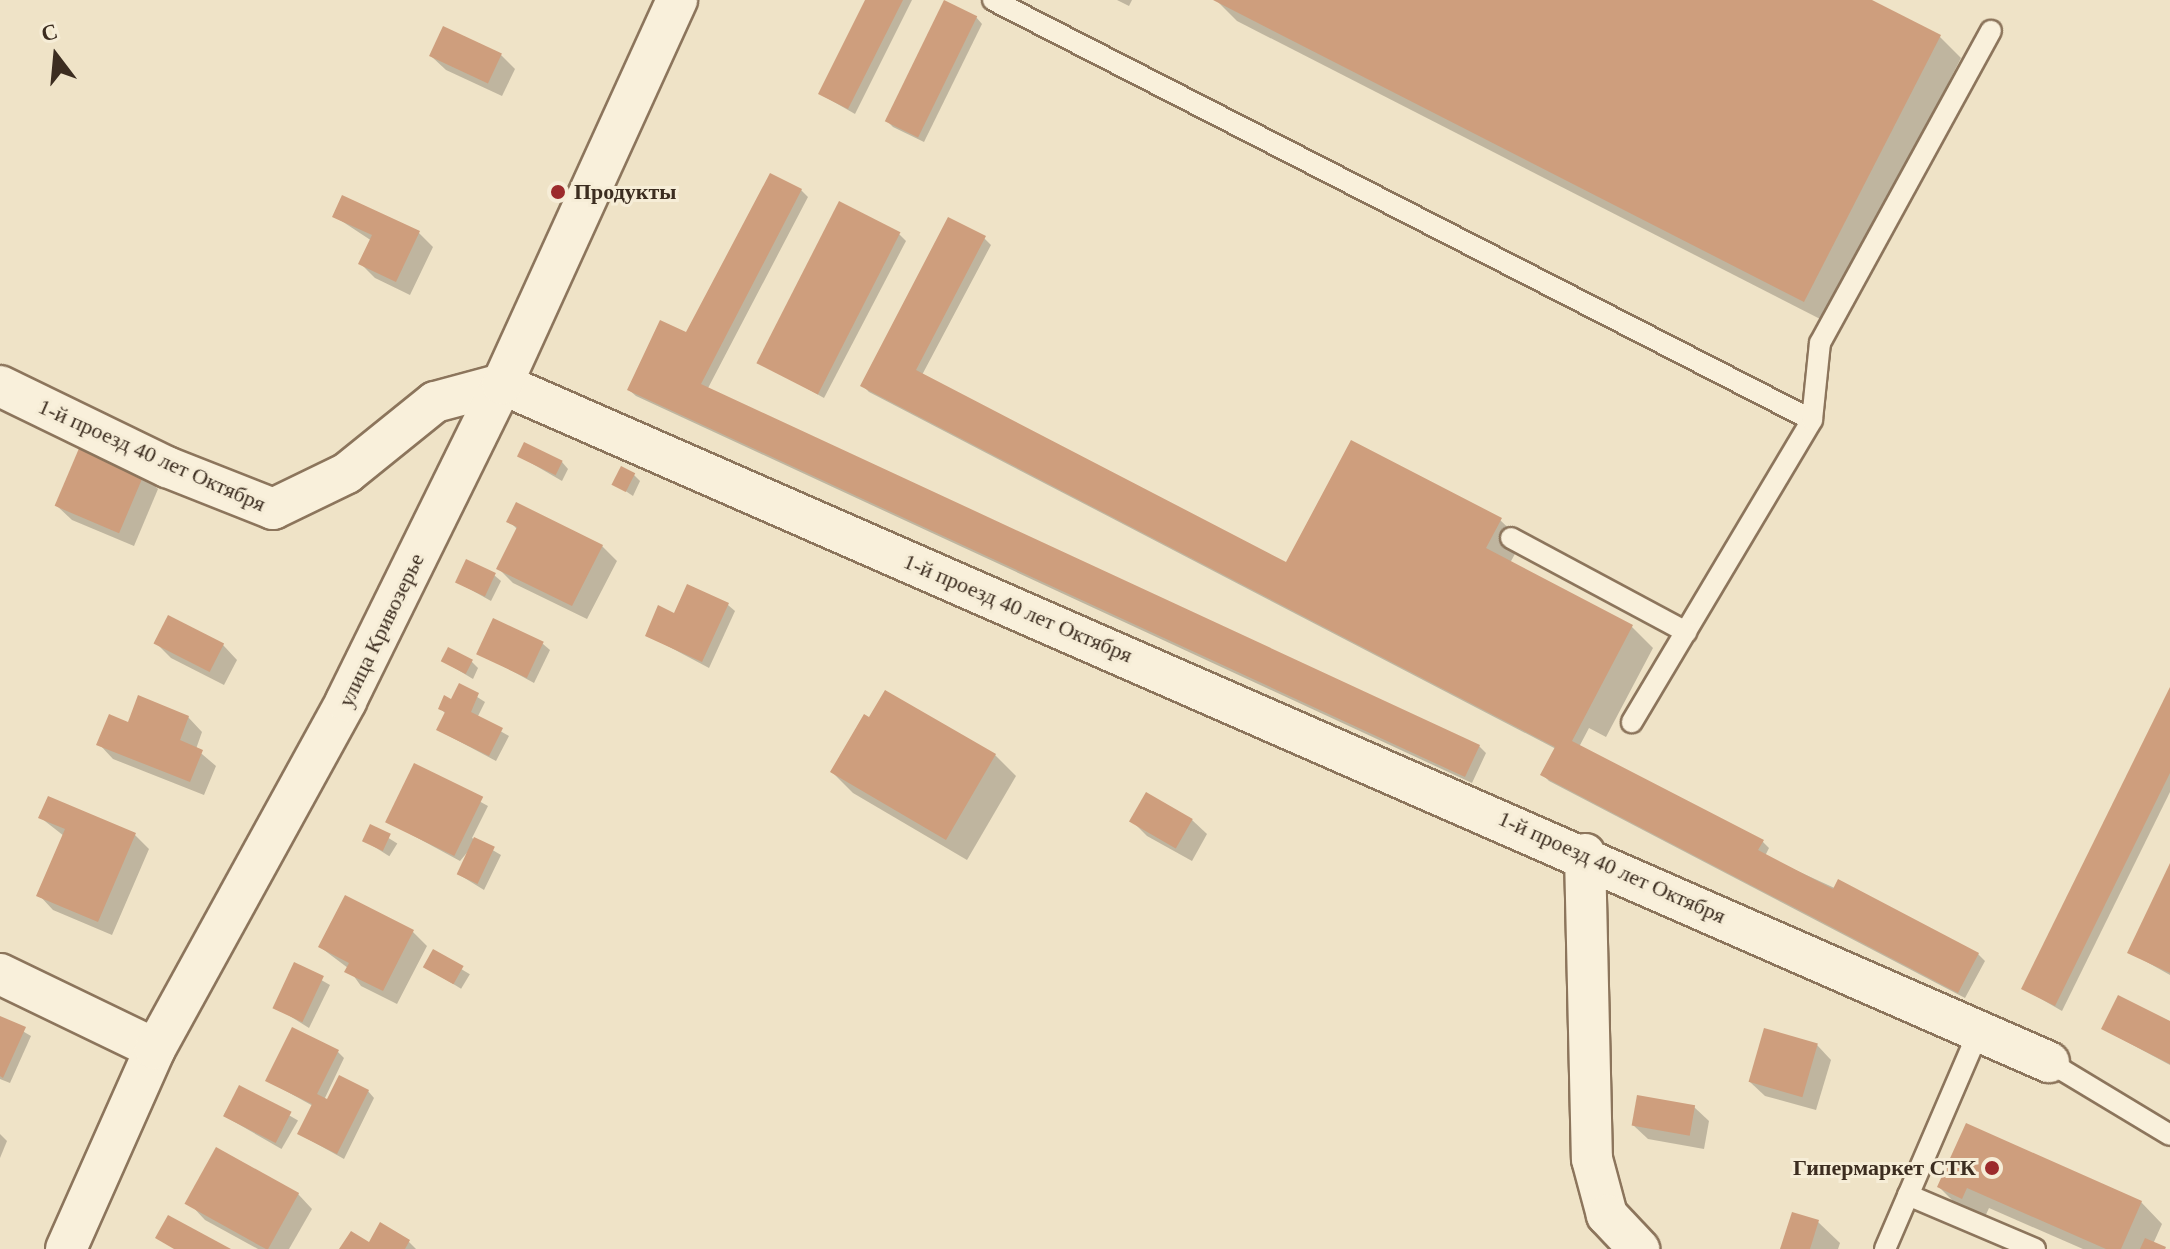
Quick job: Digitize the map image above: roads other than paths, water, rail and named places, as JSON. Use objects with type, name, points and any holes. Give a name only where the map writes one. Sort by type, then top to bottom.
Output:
[{"type":"street","name":"улица Кривозерье","points":[[66,1249],[155,1049],[346,701],[502,384],[677,0]]},
{"type":"street","name":"1-й проезд 40 лет Октября","points":[[0,386],[167,467],[273,509],[347,473],[435,402],[502,384],[1585,854],[2049,1062]]},
{"type":"street","points":[[1585,854],[1592,1159],[1607,1215],[1639,1249]]},
{"type":"street","points":[[0,974],[155,1049]]},
{"type":"lane","points":[[993,0],[1812,420]]},
{"type":"lane","points":[[1632,722],[1812,420],[1820,343],[1991,31]]},
{"type":"lane","points":[[1511,538],[1686,632]]},
{"type":"lane","points":[[1885,1249],[1979,1031]]},
{"type":"lane","points":[[2049,1062],[2170,1135]]},
{"type":"lane","points":[[1908,1195],[2035,1249]]},
{"type":"place","name":"Продукты","points":[[558,192]]},
{"type":"place","name":"Гипермаркет СТК","points":[[1992,1168]]}]
